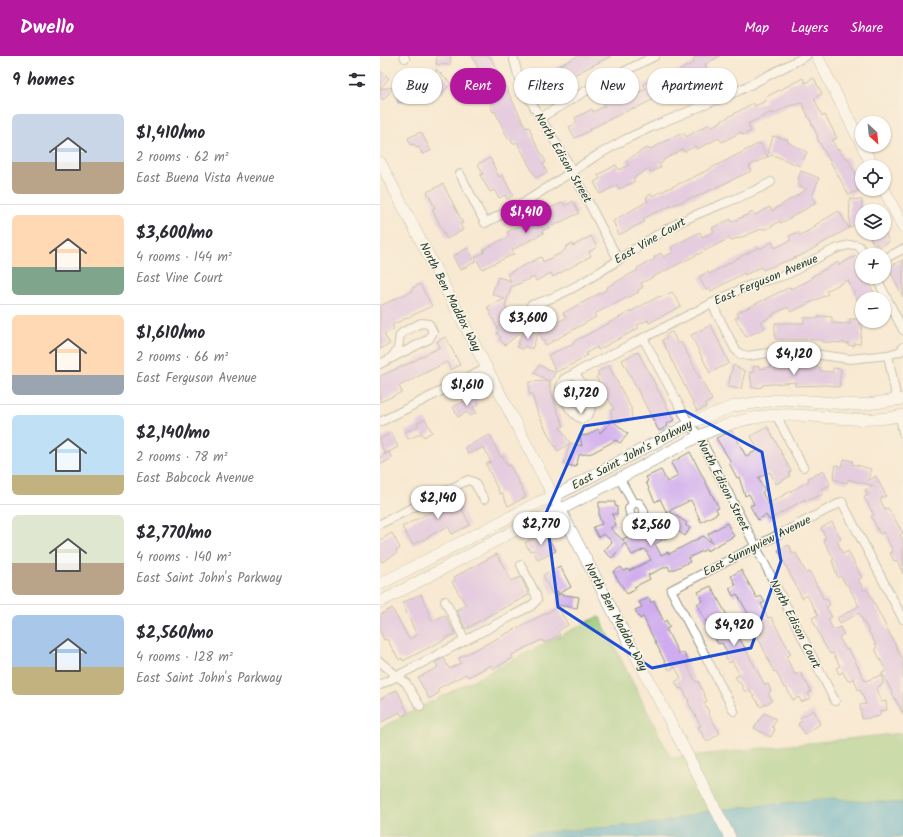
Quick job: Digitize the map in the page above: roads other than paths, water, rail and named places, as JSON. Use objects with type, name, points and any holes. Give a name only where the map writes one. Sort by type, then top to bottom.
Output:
[{"type":"main road","points":[[817,56],[869,160]]},
{"type":"main road","name":"North Ben Maddox Way","points":[[380,162],[730,837]]},
{"type":"main road","points":[[888,196],[902,220]]},
{"type":"main road","name":"East Saint John's Parkway","points":[[380,584],[539,502],[553,498],[689,424],[734,406],[796,398],[845,404],[874,404],[900,400]]},
{"type":"main road","name":"East Saint John's Parkway","points":[[380,602],[514,531],[546,515],[560,510],[620,479],[699,436],[737,422],[776,415],[861,420],[902,416]]},
{"type":"street","name":"North Edison Street","points":[[513,56],[518,75],[540,118],[572,171],[618,259]]},
{"type":"street","points":[[540,118],[591,88],[655,56]]},
{"type":"street","points":[[460,174],[485,223],[525,202],[572,171],[626,139],[738,91],[806,56]]},
{"type":"street","name":"East Vine Court","points":[[531,305],[554,297],[676,224],[709,209],[744,197],[771,182]]},
{"type":"street","name":"East Ferguson Avenue","points":[[575,373],[592,404],[592,410],[589,416],[582,419],[575,416],[563,397],[560,387],[564,379],[575,373],[643,338],[712,304],[742,288],[788,274],[845,245],[859,246],[860,248]]},
{"type":"street","points":[[891,255],[903,249]]},
{"type":"street","points":[[880,284],[903,330]]},
{"type":"street","points":[[712,304],[735,349],[743,355],[806,353],[850,358],[888,355],[901,350],[903,347]]},
{"type":"street","points":[[380,364],[429,338],[432,335],[432,327],[425,322],[403,332],[400,335],[398,349],[392,357]]},
{"type":"street","name":"North Edison Street","points":[[643,338],[689,424],[699,436],[755,547]]},
{"type":"street","points":[[888,355],[900,400]]},
{"type":"street","points":[[380,422],[487,368]]},
{"type":"street","points":[[776,415],[803,467]]},
{"type":"street","points":[[902,416],[903,433]]},
{"type":"street","name":"East Saint John's Parkway","points":[[620,479],[633,503]]},
{"type":"street","points":[[380,524],[468,480],[474,482],[484,499]]},
{"type":"street","name":"East Sunnyview Avenue","points":[[734,711],[671,590],[842,502],[903,619]]},
{"type":"street","name":"North Edison Court","points":[[755,547],[835,701]]},
{"type":"street","points":[[380,685],[531,606],[537,600],[535,591],[521,565]]},
{"type":"street","points":[[445,601],[465,640]]},
{"type":"street","points":[[380,662],[406,683],[420,706]]},
{"type":"water","points":[[834,798],[852,801],[903,803],[903,837],[518,837],[534,833],[660,823],[707,811]]}]
